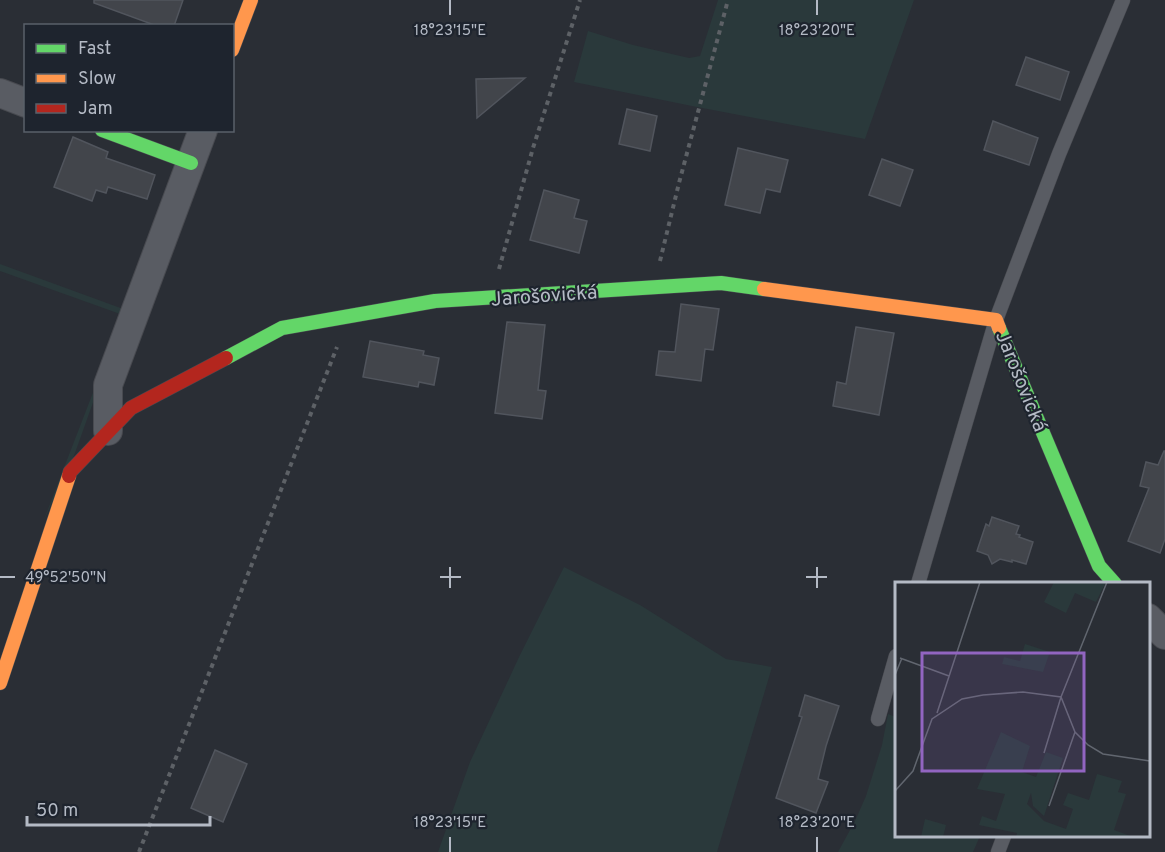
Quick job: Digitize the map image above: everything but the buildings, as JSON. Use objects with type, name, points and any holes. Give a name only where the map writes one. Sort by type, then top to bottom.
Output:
[{"type":"street","points":[[234,45],[251,0]]},
{"type":"street","points":[[0,93],[24,102]]},
{"type":"street","points":[[107,132],[191,163]]},
{"type":"street","points":[[108,431],[108,385],[201,132]]},
{"type":"street","name":"Jarošovická","points":[[0,683],[69,472],[131,408],[282,328],[435,301],[721,283],[996,320],[1099,566],[1113,582]]},
{"type":"street","points":[[1150,619],[1165,635]]},
{"type":"lane","points":[[919,582],[996,320],[1059,154],[1124,0]]},
{"type":"lane","points":[[1094,582],[1099,566]]},
{"type":"lane","points":[[878,719],[895,663]]},
{"type":"lane","points":[[998,852],[1004,837]]},
{"type":"path","points":[[490,298],[533,148],[580,0]]},
{"type":"path","points":[[654,288],[679,183],[728,0]]},
{"type":"path","points":[[139,852],[349,316]]},
{"type":"shaded area","points":[[718,0],[914,0],[865,139],[574,82],[588,31],[633,45],[689,58],[700,56]]},
{"type":"shaded area","points":[[0,264],[126,310],[75,453],[43,522],[123,315],[0,271]]},
{"type":"shaded area","points":[[564,567],[640,605],[726,659],[772,667],[717,852],[438,852],[470,762]]},
{"type":"shaded area","points":[[888,714],[895,717],[895,837],[980,837],[973,852],[838,852],[866,796],[882,745]]},
{"type":"traffic: fast","points":[[107,132],[191,163]]},
{"type":"traffic: fast","points":[[226,358],[282,328],[435,301],[721,283],[764,289]]},
{"type":"traffic: fast","points":[[999,328],[1099,566],[1113,582]]},
{"type":"traffic: slow","points":[[234,45],[251,0]]},
{"type":"traffic: slow","points":[[764,289],[996,320],[999,328]]},
{"type":"traffic: slow","points":[[0,683],[69,476]]},
{"type":"traffic: jam","points":[[69,476],[70,472],[131,408],[226,358]]}]
